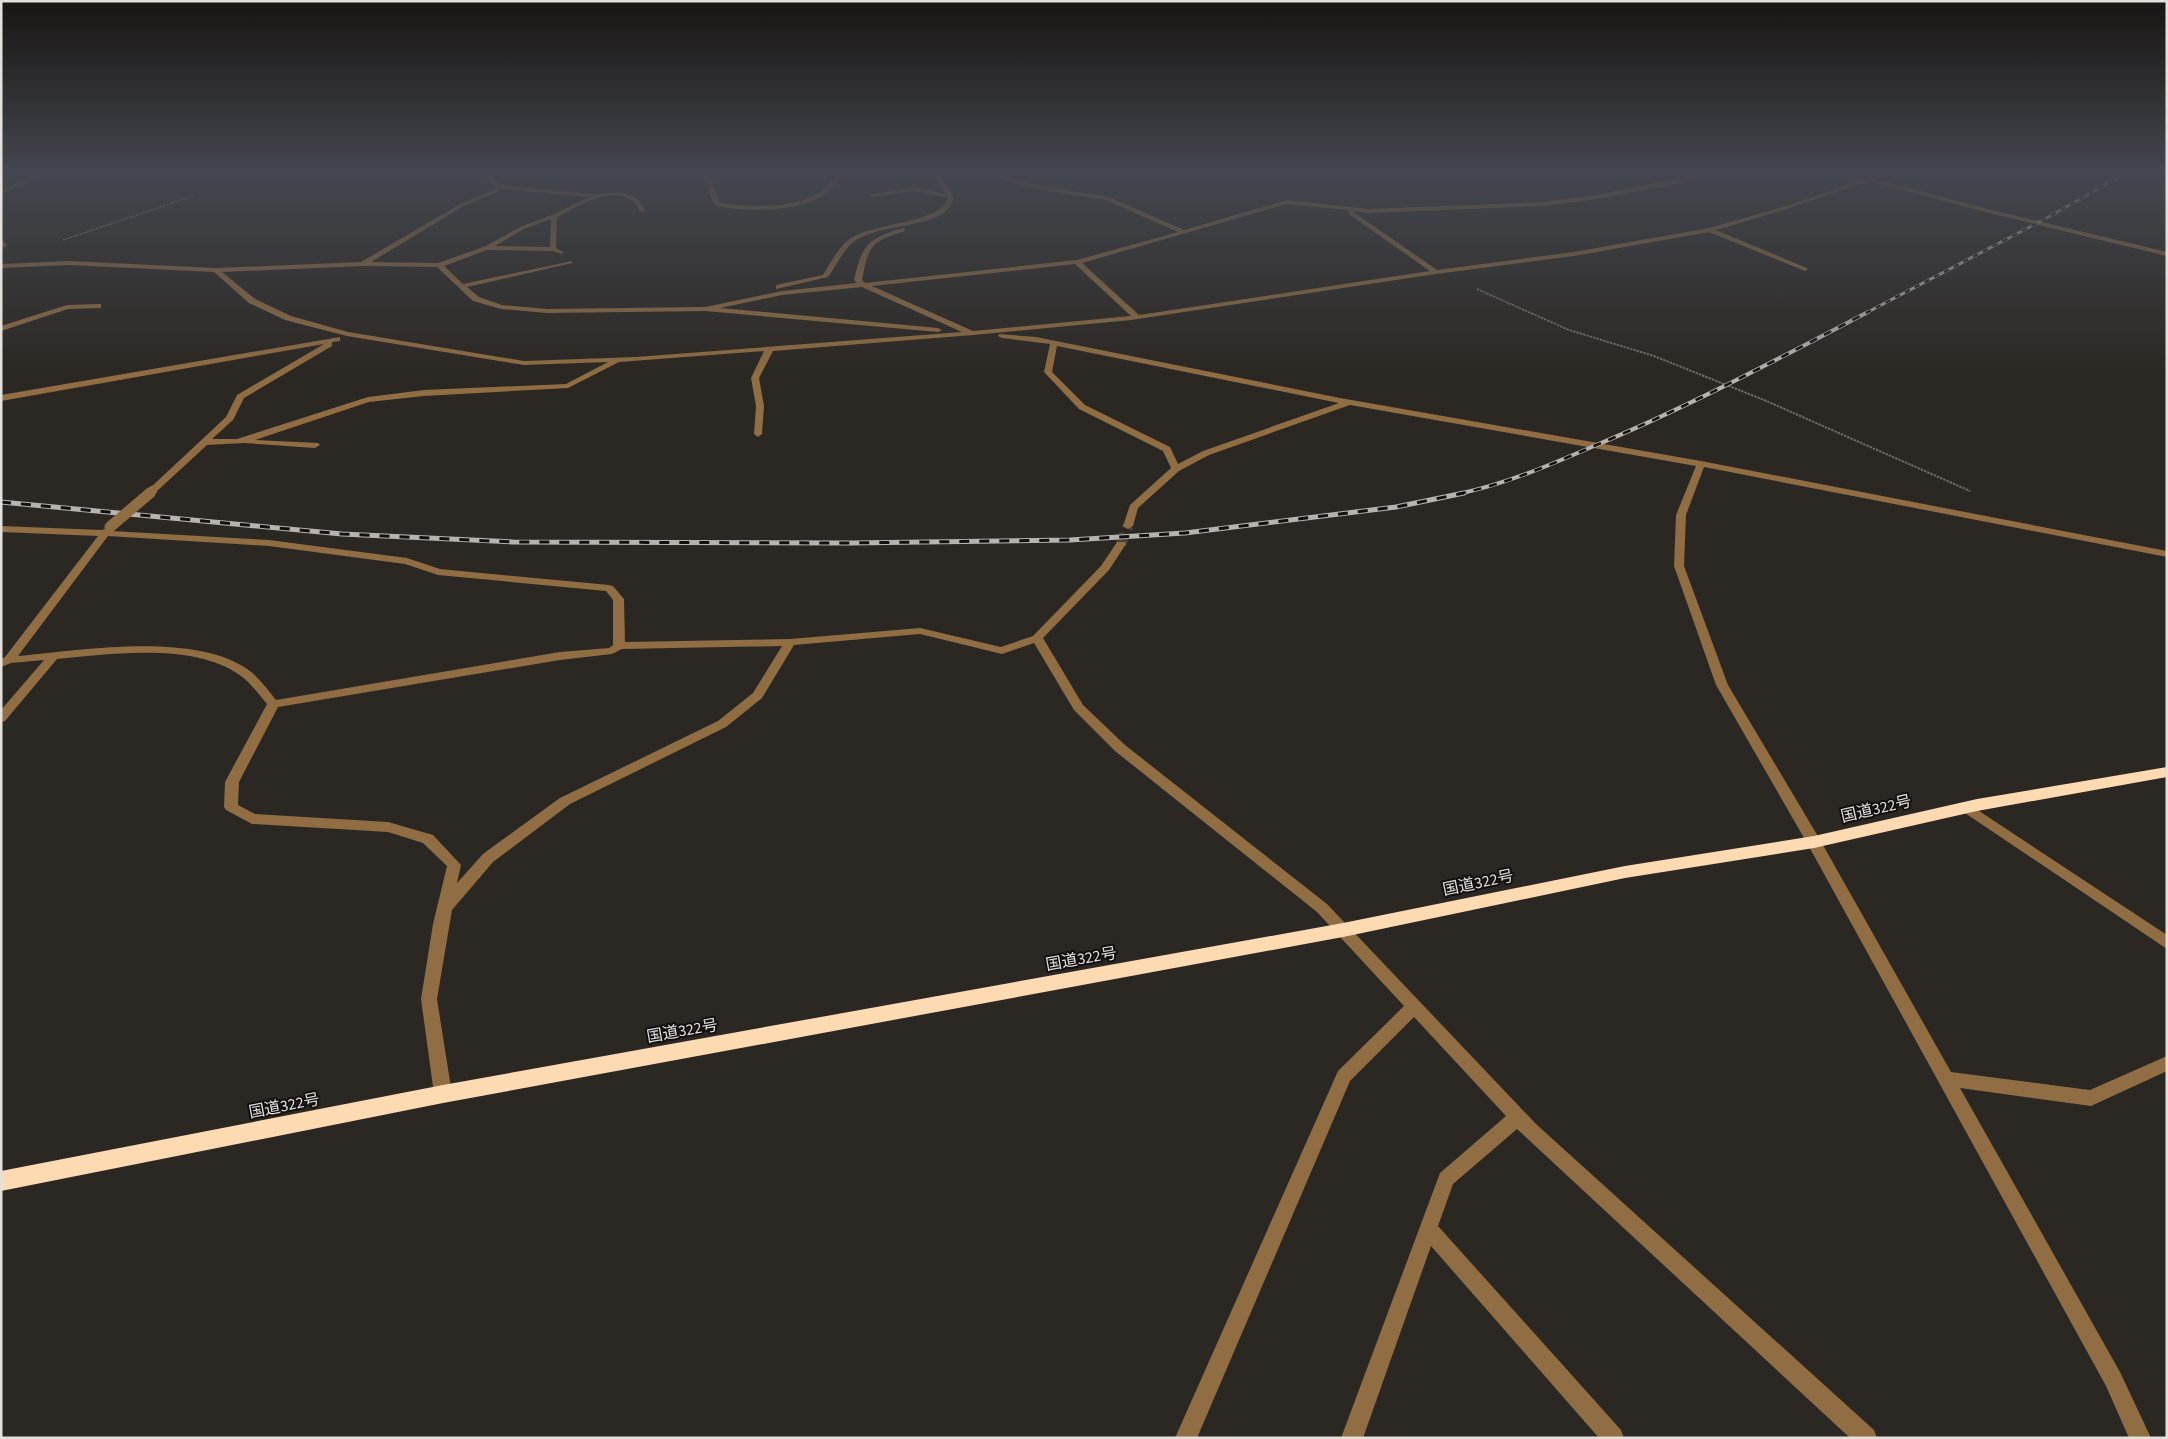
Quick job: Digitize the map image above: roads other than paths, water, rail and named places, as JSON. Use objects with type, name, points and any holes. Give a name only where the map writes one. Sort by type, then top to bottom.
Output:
[{"type":"highway","name":"国道322号","points":[[1,1181],[443,1094],[1343,930],[1625,872],[1814,842],[1968,808],[2167,772]]},
{"type":"street","points":[[363,264],[401,241]]},
{"type":"street","points":[[1,265],[69,263],[216,270],[363,264],[439,265],[486,248],[498,241]]},
{"type":"street","points":[[553,241],[553,249]]},
{"type":"street","points":[[705,309],[722,301],[826,276],[843,250],[852,241]]},
{"type":"street","points":[[873,241],[864,249],[858,280],[863,285],[973,333]]},
{"type":"street","points":[[705,309],[782,294],[1077,262],[1151,241]]},
{"type":"street","points":[[1391,241],[1436,272]]},
{"type":"street","points":[[216,270],[252,301],[288,318],[347,334],[524,363],[619,360],[769,350],[1137,317],[1436,272],[1574,254],[1647,241]]},
{"type":"street","points":[[1737,241],[1805,269]]},
{"type":"street","points":[[2113,241],[2167,254]]},
{"type":"street","points":[[486,248],[553,249],[561,253]]},
{"type":"street","points":[[1,265],[15,256]]},
{"type":"street","points":[[462,286],[570,262]]},
{"type":"street","points":[[1077,262],[1137,317]]},
{"type":"street","points":[[439,265],[476,299],[501,307],[547,311],[705,309],[1036,339],[1350,403],[1701,464],[2167,554]]},
{"type":"street","points":[[1,329],[67,308],[98,306]]},
{"type":"street","points":[[5,662],[107,531],[230,418],[240,397],[347,334]]},
{"type":"street","points":[[1,398],[337,339]]},
{"type":"street","points":[[1054,343],[1048,372],[1082,407],[1167,449],[1176,469]]},
{"type":"street","points":[[758,434],[760,406],[755,378],[769,350]]},
{"type":"street","points":[[238,442],[368,400],[424,393],[568,386],[619,360]]},
{"type":"street","points":[[1128,526],[1133,508],[1176,469],[1206,453],[1350,403]]},
{"type":"street","points":[[205,442],[315,445]]},
{"type":"street","points":[[1701,464],[1681,515],[1679,566],[1722,685],[1814,842],[2113,1379],[2140,1438]]},
{"type":"street","points":[[1,529],[107,531],[269,543],[407,560],[438,572],[609,588],[619,600],[619,646]]},
{"type":"street","points":[[274,704],[560,656],[612,651],[619,646],[790,642],[920,631],[1002,651],[1037,638],[1105,568],[1121,544]]},
{"type":"street","points":[[1037,638],[1078,707],[1120,748],[1322,908],[1518,1117],[1866,1438]]},
{"type":"street","points":[[445,908],[488,858],[565,801],[722,724],[758,695],[790,642]]},
{"type":"street","points":[[5,662],[149,649],[188,653],[219,659],[245,672],[274,704]]},
{"type":"street","points":[[1,718],[53,657]]},
{"type":"street","points":[[274,704],[232,782],[231,807],[252,818],[388,827],[428,839],[454,865],[429,999],[443,1094]]},
{"type":"street","points":[[1968,808],[2167,943]]},
{"type":"street","points":[[1186,1438],[1344,1076],[1414,1006]]},
{"type":"street","points":[[1946,1079],[2091,1098],[2167,1063]]},
{"type":"street","points":[[1352,1438],[1446,1179],[1518,1117]]},
{"type":"street","points":[[1428,1228],[1613,1438]]},
{"type":"tunnel","points":[[1121,544],[1128,526]]},
{"type":"railway","points":[[1866,313],[2003,241]]},
{"type":"railway","points":[[1458,494],[1528,473],[1629,431],[1733,382],[1868,312]]},
{"type":"railway","points":[[1,502],[342,534],[513,542],[850,543],[1070,540],[1185,533],[1396,507],[1464,493]]}]
